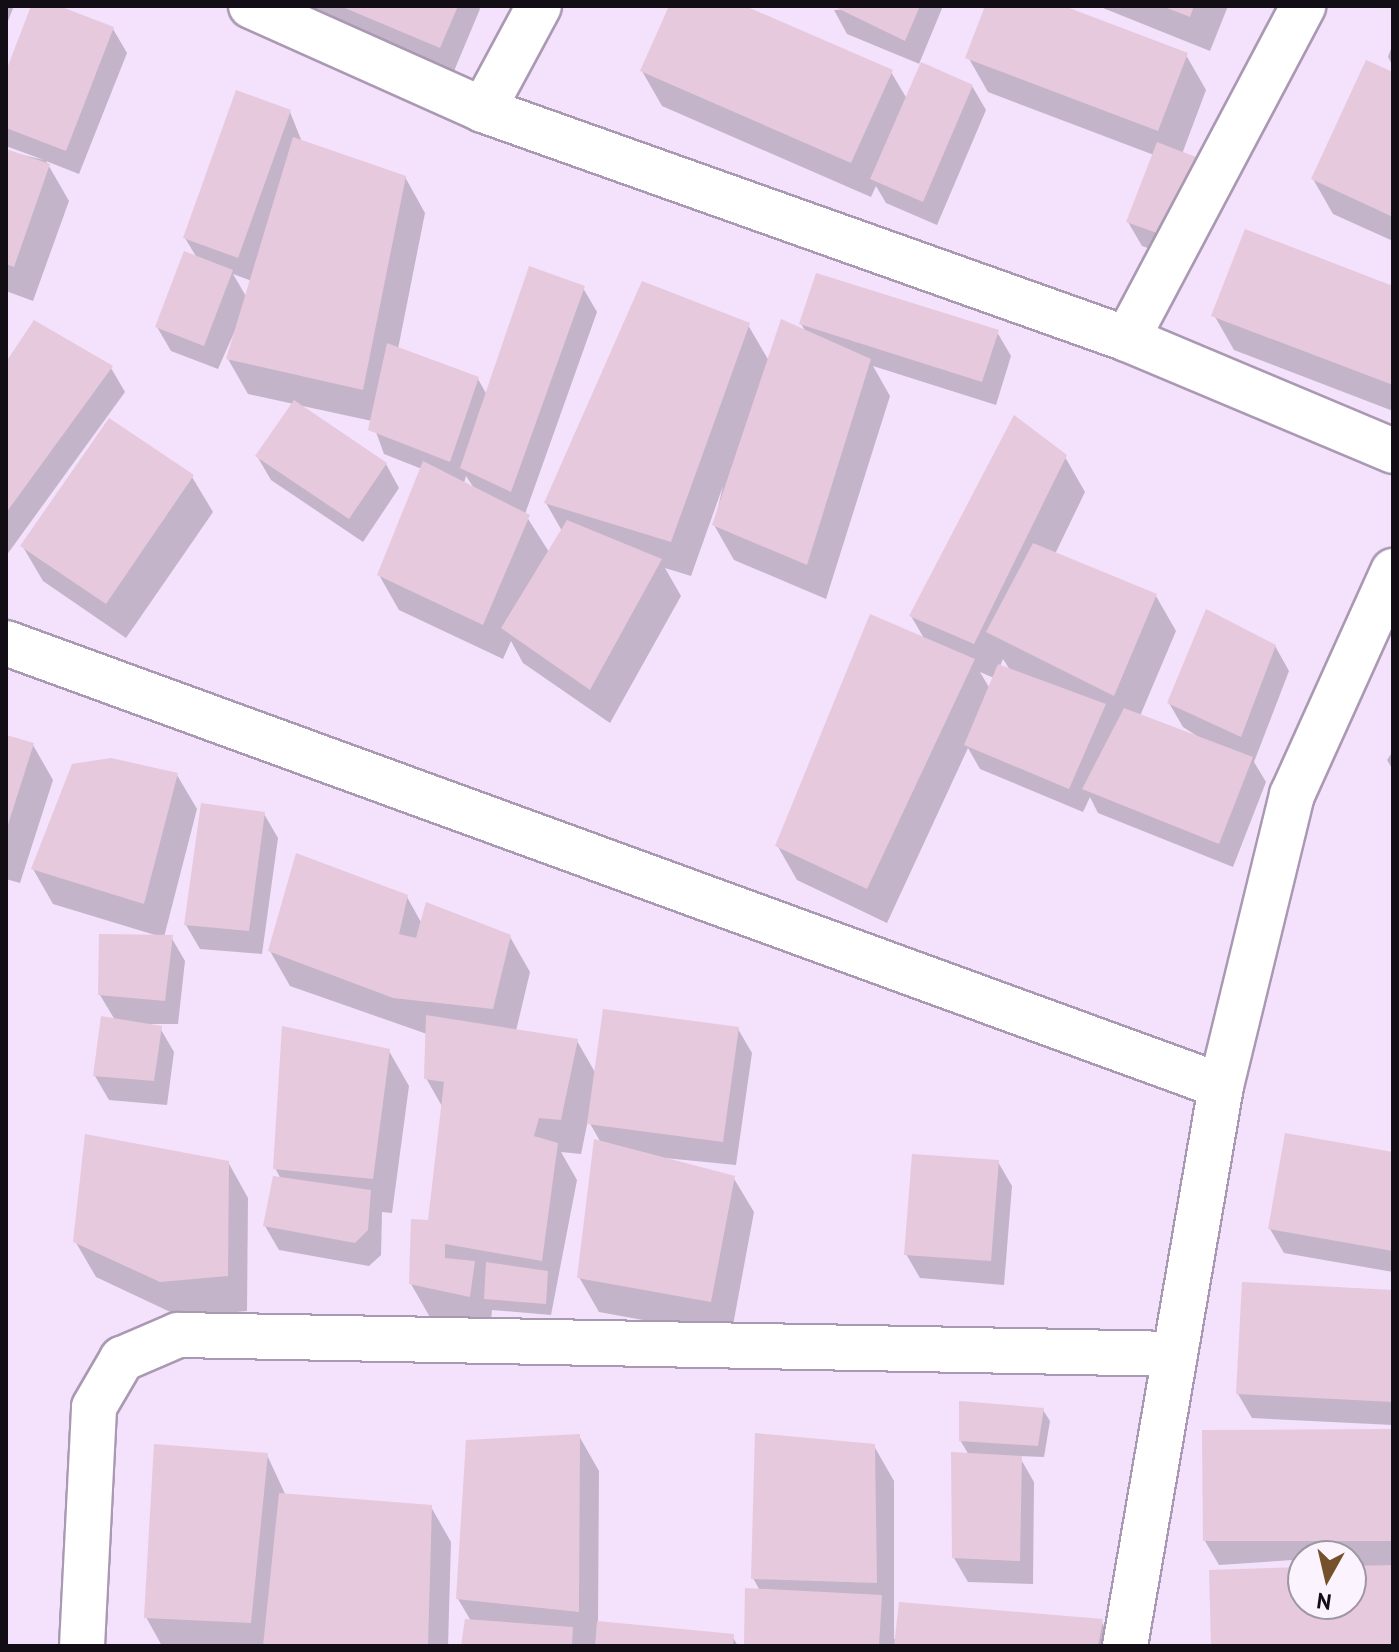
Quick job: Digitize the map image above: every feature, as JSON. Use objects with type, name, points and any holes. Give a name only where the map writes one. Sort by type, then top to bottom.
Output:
[{"type":"street","points":[[251,6],[483,110],[1127,339],[1393,451]]},
{"type":"street","points":[[483,110],[539,6]]},
{"type":"street","points":[[1127,339],[1303,6]]},
{"type":"street","points":[[1125,1646],[1221,1086],[1292,795],[1393,571]]},
{"type":"street","points":[[6,643],[1221,1086]]},
{"type":"street","points":[[82,1646],[94,1407],[122,1359],[178,1335],[1175,1354]]},
{"type":"building","points":[[31,6],[59,6],[114,27],[66,151],[6,128],[6,71]]},
{"type":"building","points":[[340,6],[458,6],[440,48]]},
{"type":"building","points":[[669,6],[745,6],[893,70],[851,163],[640,71]]},
{"type":"building","points":[[833,6],[920,6],[905,41]]},
{"type":"building","points":[[985,6],[1064,6],[1188,53],[1158,131],[965,58]]},
{"type":"building","points":[[1162,6],[1194,6],[1190,17]]},
{"type":"building","points":[[1366,60],[1393,72],[1393,217],[1311,179]]},
{"type":"building","points":[[921,62],[973,85],[923,202],[870,179]]},
{"type":"building","points":[[236,90],[291,110],[238,258],[183,238]]},
{"type":"building","points":[[293,137],[406,176],[363,390],[226,359]]},
{"type":"building","points":[[1157,142],[1201,159],[1171,238],[1126,222]]},
{"type":"building","points":[[6,149],[50,164],[14,267],[6,264]]},
{"type":"building","points":[[1245,229],[1393,286],[1393,385],[1211,316]]},
{"type":"building","points":[[184,251],[233,270],[204,346],[155,327]]},
{"type":"building","points":[[529,266],[585,286],[511,492],[460,468]]},
{"type":"building","points":[[816,273],[999,330],[982,382],[799,324]]},
{"type":"building","points":[[642,281],[750,323],[671,542],[544,503]]},
{"type":"building","points":[[781,319],[871,359],[807,565],[712,525]]},
{"type":"building","points":[[34,320],[113,366],[6,513],[6,362]]},
{"type":"building","points":[[387,343],[479,377],[450,462],[368,430]]},
{"type":"building","points":[[294,400],[387,463],[349,519],[255,456]]},
{"type":"building","points":[[1014,415],[1067,455],[974,644],[909,616]]},
{"type":"building","points":[[109,418],[194,475],[106,604],[20,546]]},
{"type":"building","points":[[423,461],[530,515],[483,625],[377,575]]},
{"type":"building","points":[[567,520],[662,559],[590,690],[501,628]]},
{"type":"building","points":[[1033,543],[1157,594],[1114,696],[986,632]]},
{"type":"building","points":[[1206,609],[1276,645],[1241,737],[1167,703]]},
{"type":"building","points":[[870,614],[975,659],[867,889],[775,846]]},
{"type":"building","points":[[998,664],[1106,704],[1069,789],[964,745]]},
{"type":"building","points":[[1124,708],[1253,757],[1219,844],[1082,789]]},
{"type":"building","points":[[6,735],[34,743],[7,828],[6,828]]},
{"type":"building","points":[[111,758],[178,773],[144,904],[31,869],[72,764]]},
{"type":"building","points":[[201,803],[265,812],[249,931],[184,925]]},
{"type":"building","points":[[296,853],[408,895],[399,934],[416,938],[426,902],[511,935],[493,1009],[393,998],[268,951]]},
{"type":"building","points":[[99,934],[173,935],[165,1001],[98,995]]},
{"type":"building","points":[[603,1009],[739,1027],[723,1142],[587,1124]]},
{"type":"building","points":[[426,1015],[578,1039],[561,1120],[539,1118],[534,1136],[558,1143],[542,1261],[445,1244],[445,1258],[475,1261],[470,1297],[409,1284],[411,1219],[428,1220],[444,1082],[424,1079]]},
{"type":"building","points":[[101,1016],[162,1026],[154,1081],[93,1076]]},
{"type":"building","points":[[282,1026],[390,1049],[373,1179],[273,1169]]},
{"type":"building","points":[[1285,1133],[1393,1152],[1393,1251],[1268,1229]]},
{"type":"building","points":[[85,1134],[229,1161],[228,1276],[160,1282],[73,1242]]},
{"type":"building","points":[[594,1139],[735,1176],[711,1302],[577,1278]]},
{"type":"building","points":[[912,1154],[999,1160],[991,1261],[904,1255]]},
{"type":"building","points":[[273,1176],[371,1190],[368,1230],[355,1243],[263,1226]]},
{"type":"building","points":[[486,1262],[548,1271],[546,1304],[484,1299]]},
{"type":"building","points":[[1242,1282],[1393,1290],[1393,1402],[1236,1394]]},
{"type":"building","points":[[959,1401],[1044,1408],[1038,1446],[959,1441]]},
{"type":"building","points":[[1393,1429],[1393,1541],[1203,1541],[1202,1430]]},
{"type":"building","points":[[755,1433],[875,1444],[877,1583],[751,1579]]},
{"type":"building","points":[[580,1434],[579,1612],[456,1599],[466,1440]]},
{"type":"building","points":[[154,1444],[268,1453],[251,1623],[144,1618]]},
{"type":"building","points":[[951,1452],[1022,1456],[1020,1561],[952,1558]]},
{"type":"building","points":[[279,1493],[432,1505],[428,1646],[263,1646]]},
{"type":"building","points":[[1393,1565],[1393,1646],[1211,1646],[1209,1570],[1287,1568],[1287,1620],[1367,1620],[1367,1566]]},
{"type":"building","points":[[745,1588],[882,1595],[879,1646],[744,1646]]},
{"type":"building","points":[[899,1602],[1103,1619],[1098,1646],[894,1646]]},
{"type":"building","points":[[465,1619],[573,1627],[572,1646],[461,1646]]},
{"type":"building","points":[[597,1621],[734,1634],[733,1646],[595,1646]]}]
